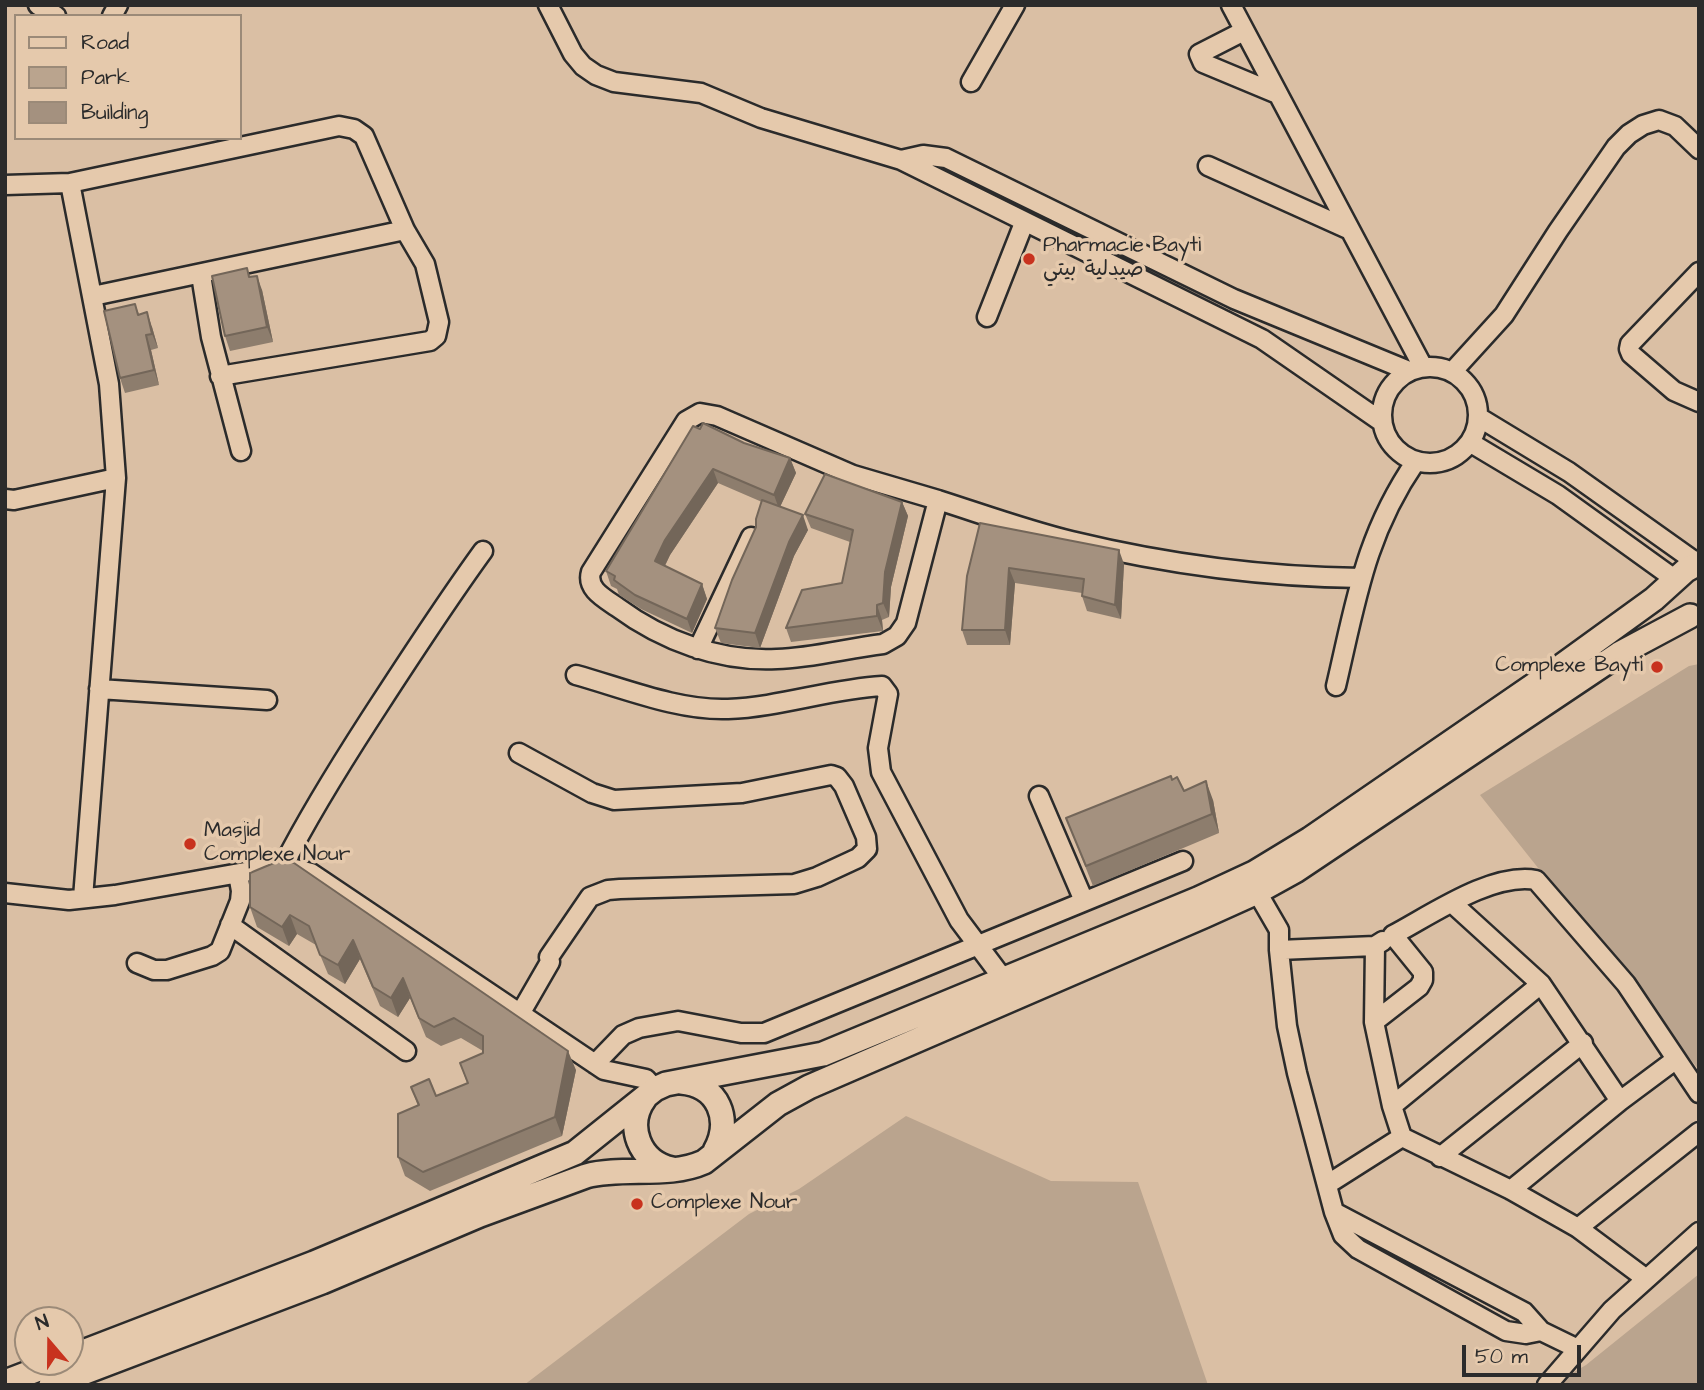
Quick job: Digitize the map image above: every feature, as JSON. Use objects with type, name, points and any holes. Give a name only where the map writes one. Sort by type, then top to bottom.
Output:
[{"type":"main road","points":[[84,1352],[314,1264],[575,1153],[651,1092],[678,1082],[823,1054],[1198,899],[1283,856],[1556,670],[1698,563]]},
{"type":"main road","points":[[51,1385],[322,1282],[480,1215],[586,1176],[603,1172],[690,1168],[778,1104],[809,1087],[1257,892],[1322,853],[1619,654],[1694,618],[1681,607],[1675,588],[1676,580]]},
{"type":"main road","points":[[678,1082],[699,1086],[716,1100],[723,1120],[723,1131],[715,1152]]},
{"type":"main road","points":[[651,1092],[637,1112],[635,1122],[638,1141],[642,1150],[656,1163],[675,1170]]},
{"type":"street","points":[[548,5],[573,54],[583,66],[596,75],[614,82],[701,93],[761,118],[901,160],[1262,339],[1382,422]]},
{"type":"street","points":[[971,82],[1015,5]]},
{"type":"street","points":[[1231,5],[1348,229],[1416,369]]},
{"type":"street","points":[[1244,31],[1199,54],[1200,58],[1203,63],[1276,93]]},
{"type":"street","points":[[1453,371],[1504,315],[1616,147],[1629,134],[1643,125],[1659,120],[1675,126],[1699,149]]},
{"type":"street","points":[[5,185],[70,183],[339,126],[354,129],[364,136],[405,230],[425,264],[439,322],[436,336],[430,341],[220,376]]},
{"type":"street","points":[[901,160],[923,155],[946,158],[1234,299],[1416,369]]},
{"type":"street","points":[[1208,166],[1348,229]]},
{"type":"street","points":[[70,183],[109,384],[116,478],[83,898]]},
{"type":"street","points":[[1005,213],[1017,193]]},
{"type":"street","points":[[987,317],[1024,223]]},
{"type":"street","points":[[93,296],[405,230]]},
{"type":"street","points":[[1699,272],[1630,344],[1629,349],[1631,354],[1674,391],[1699,402]]},
{"type":"street","points":[[201,275],[220,376],[241,451]]},
{"type":"street","points":[[1438,367],[1453,371],[1465,380],[1474,393],[1480,418],[1471,443],[1455,456],[1443,461],[1430,463],[1404,456],[1386,435],[1382,422],[1382,407],[1387,392],[1396,380],[1416,369],[1438,367]]},
{"type":"street","points":[[938,500],[906,623],[897,636],[883,644],[778,659],[750,659],[698,649],[670,638],[620,610],[593,589],[589,581],[593,568],[686,421],[692,416],[709,413],[853,475],[938,500],[1070,541],[1193,565],[1275,575],[1361,578]]},
{"type":"street","points":[[1480,418],[1569,472],[1698,563]]},
{"type":"street","points":[[1471,443],[1558,495],[1676,580]]},
{"type":"street","points":[[1336,686],[1361,578],[1383,517],[1416,461]]},
{"type":"street","points":[[5,499],[15,500],[116,478]]},
{"type":"street","points":[[698,649],[751,537]]},
{"type":"street","points":[[283,866],[309,814],[335,771],[432,621],[483,551]]},
{"type":"street","points":[[576,675],[700,708],[727,709],[882,686],[888,694],[878,748],[881,772],[959,920],[1004,980]]},
{"type":"street","points":[[99,689],[267,700]]},
{"type":"street","points":[[515,1010],[544,958],[550,957],[584,905],[597,892],[794,884],[817,877],[858,858],[864,854],[868,843],[844,786],[837,777],[831,775],[742,793],[614,800],[592,793],[519,753]]},
{"type":"street","points":[[1039,796],[1084,901]]},
{"type":"street","points":[[595,1064],[623,1035],[639,1028],[678,1021],[741,1033],[764,1033],[1182,862]]},
{"type":"street","points":[[5,893],[42,899],[83,898],[283,866],[311,873],[604,1070],[646,1079],[651,1092]]},
{"type":"street","points":[[137,963],[154,970],[167,970],[220,951],[240,901],[238,874]]},
{"type":"street","points":[[1279,950],[1374,946],[1452,903],[1497,883],[1522,878],[1536,880],[1626,984],[1699,1093]]},
{"type":"street","points":[[1257,892],[1279,930],[1287,1026],[1334,1212],[1343,1235],[1358,1249],[1506,1331],[1525,1334],[1541,1331]]},
{"type":"street","points":[[1452,903],[1541,984],[1620,1101]]},
{"type":"street","points":[[230,925],[406,1051]]},
{"type":"street","points":[[1374,1022],[1419,987],[1423,980],[1423,972],[1393,935]]},
{"type":"street","points":[[1374,946],[1374,1022],[1392,1106],[1402,1137],[1511,1190],[1578,1228],[1645,1278]]},
{"type":"street","points":[[1392,1106],[1541,984]]},
{"type":"street","points":[[1440,1157],[1583,1043]]},
{"type":"street","points":[[1511,1190],[1675,1060]]},
{"type":"street","points":[[1578,1228],[1699,1132]]},
{"type":"street","points":[[1328,1184],[1402,1137]]},
{"type":"street","points":[[1334,1212],[1524,1312],[1541,1331],[1578,1349]]},
{"type":"street","points":[[1547,1385],[1612,1310],[1699,1232]]},
{"type":"green space","points":[[1699,664],[1699,1070],[1480,795],[1689,666]]},
{"type":"green space","points":[[906,1116],[1051,1181],[1138,1182],[1208,1385],[524,1385],[749,1214],[799,1189]]},
{"type":"green space","points":[[1699,1274],[1699,1385],[1552,1385],[1586,1365]]},
{"type":"building","points":[[247,268],[249,277],[257,276],[267,327],[225,336],[212,276]]},
{"type":"building","points":[[135,304],[138,315],[147,312],[152,334],[146,335],[154,370],[120,378],[104,311]]},
{"type":"building","points":[[703,423],[744,443],[790,458],[774,495],[713,469],[665,540],[655,561],[702,584],[687,619],[635,595],[606,571],[693,426],[700,429]]},
{"type":"building","points":[[825,474],[902,502],[885,572],[883,603],[877,605],[877,616],[786,628],[802,590],[842,583],[853,530],[805,514]]},
{"type":"building","points":[[762,500],[803,515],[789,542],[755,633],[715,628],[732,580],[756,527]]},
{"type":"building","points":[[980,523],[1119,550],[1115,605],[1082,596],[1084,579],[1009,568],[1005,630],[962,630],[967,576]]},
{"type":"building","points":[[1171,776],[1172,780],[1177,777],[1184,791],[1206,781],[1212,814],[1086,866],[1066,818]]},
{"type":"building","points":[[281,860],[294,863],[568,1051],[555,1117],[423,1172],[398,1157],[398,1114],[419,1105],[411,1087],[429,1079],[436,1096],[468,1083],[460,1063],[483,1053],[483,1036],[454,1018],[434,1027],[419,1018],[403,978],[391,998],[373,987],[353,940],[338,965],[320,955],[309,926],[290,915],[282,927],[250,907],[250,873]]},
{"type":"place","name":"Pharmacie Bayti صيدلية بيتي","points":[[1029,259]]},
{"type":"place","name":"Complexe Bayti","points":[[1657,667]]},
{"type":"place","name":"Masjid Complexe Nour","points":[[190,844]]},
{"type":"place","name":"Complexe Nour","points":[[637,1204]]}]
